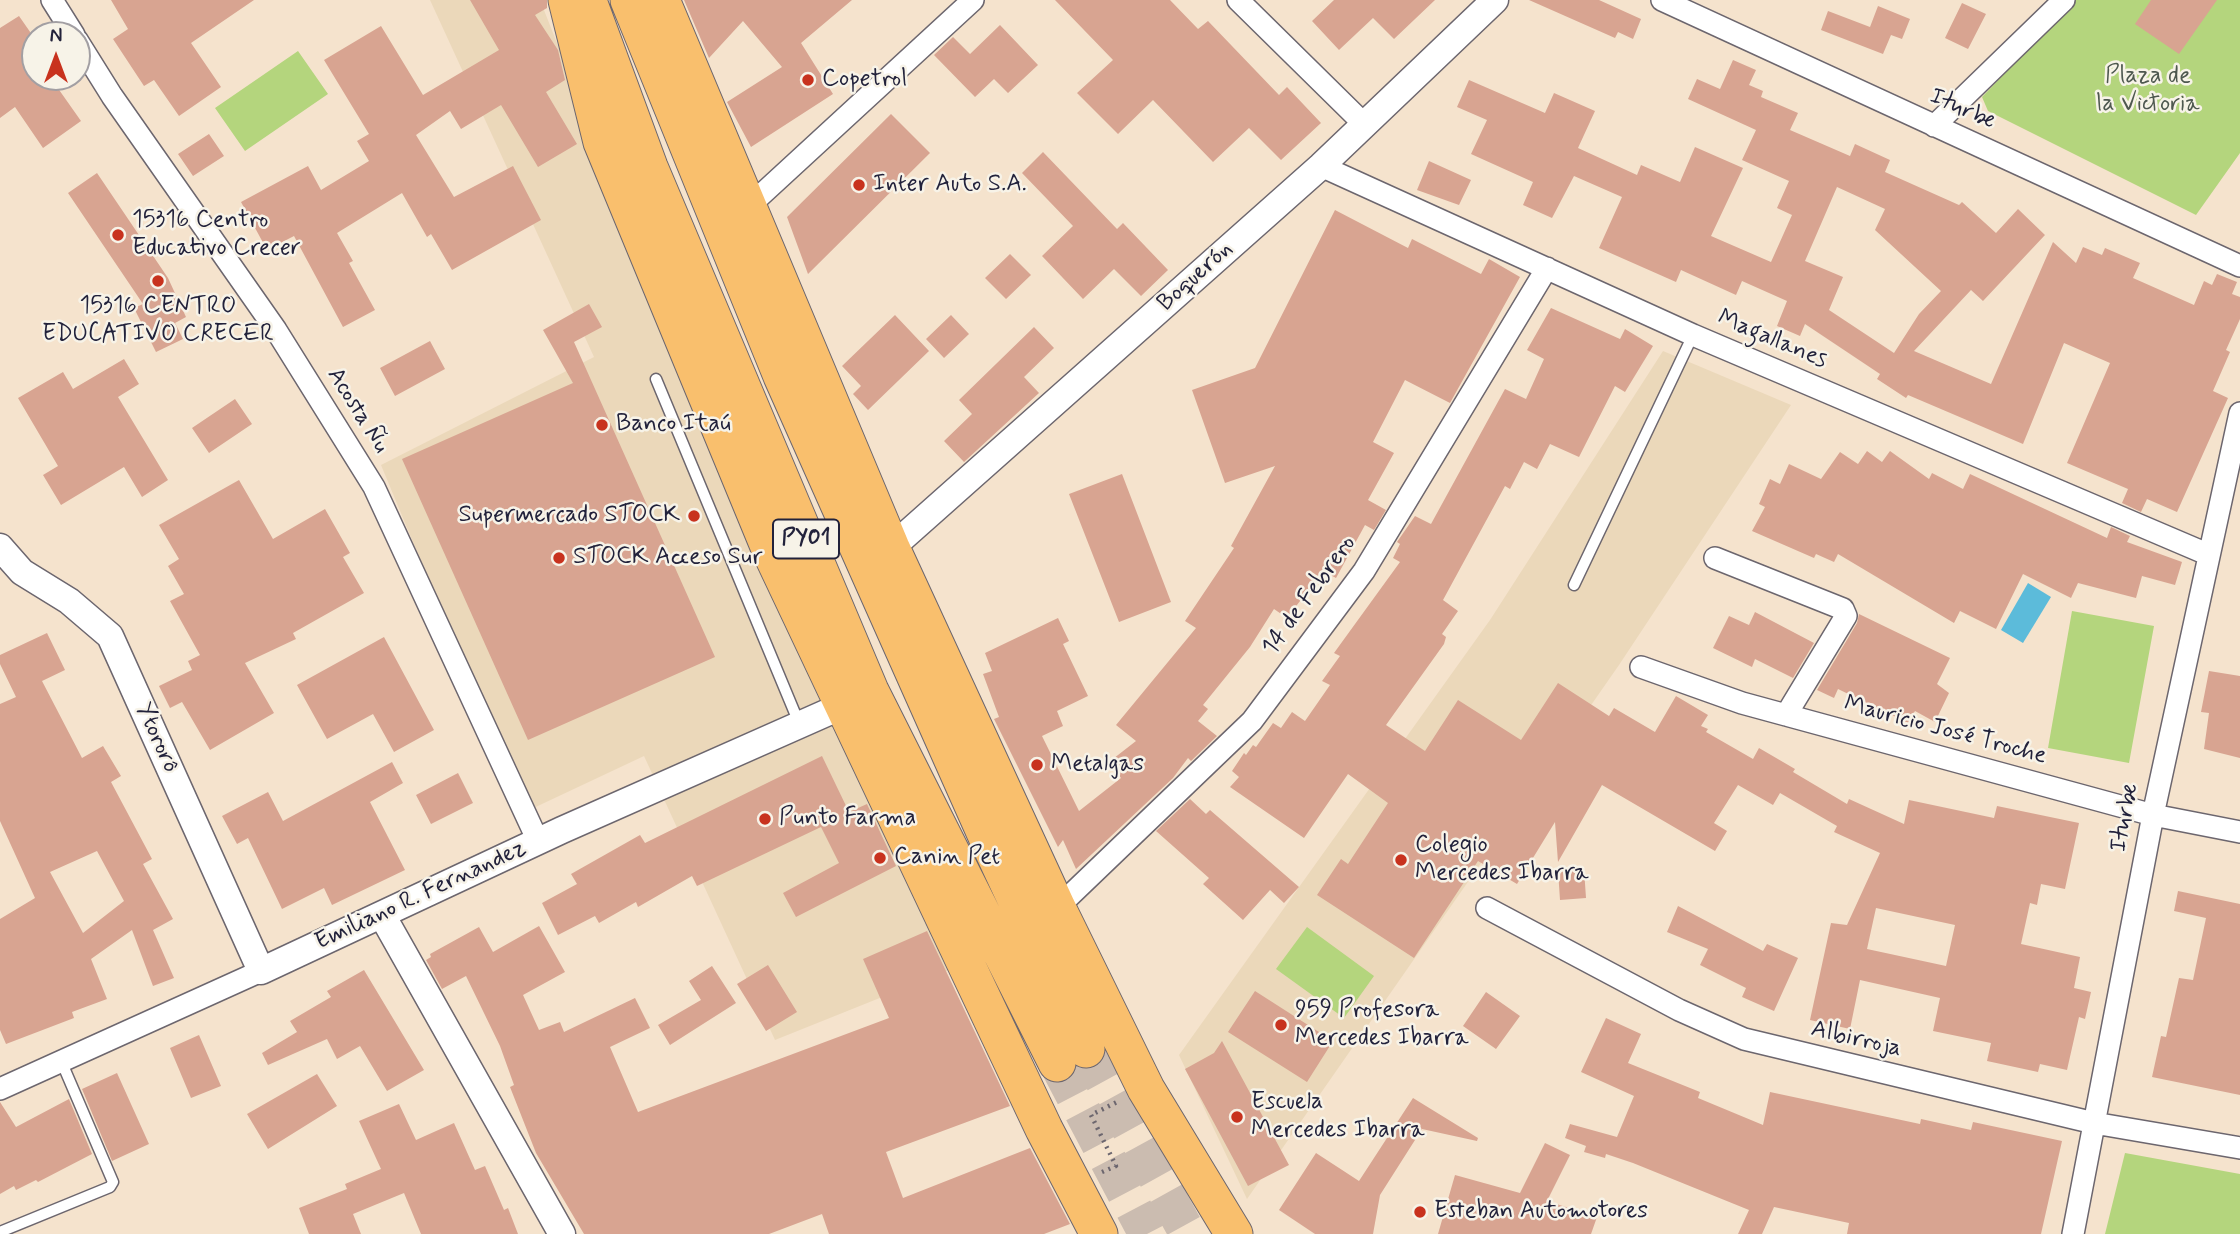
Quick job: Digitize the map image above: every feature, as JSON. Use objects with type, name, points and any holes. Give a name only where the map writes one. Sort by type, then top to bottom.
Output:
[{"type":"highway","points":[[567,0],[602,142],[773,556],[1044,1129],[1099,1234]]},
{"type":"highway","name":"PY01","points":[[587,0],[649,167],[870,691],[1071,1056],[993,850],[782,376],[629,0]]},
{"type":"highway","points":[[661,0],[891,548],[1057,908],[1142,1081],[1224,1219],[1249,1234]]},
{"type":"street","points":[[52,0],[65,21]]},
{"type":"street","points":[[748,207],[973,0]]},
{"type":"street","points":[[1238,0],[1364,124]]},
{"type":"street","name":"Boquerón","points":[[891,548],[1321,166],[1495,0]]},
{"type":"street","name":"Iturbe","points":[[1662,0],[2240,265]]},
{"type":"street","points":[[1934,126],[2064,0]]},
{"type":"street","name":"Acosta Ñu","points":[[91,62],[276,330],[374,487],[538,841]]},
{"type":"street","name":"Magallanes","points":[[1321,166],[1693,335],[2207,554]]},
{"type":"street","name":"14 de Febrero","points":[[1057,908],[1252,721],[1364,571],[1547,268]]},
{"type":"street","name":"Iturbe","points":[[2073,1234],[2153,815],[2207,554],[2240,413]]},
{"type":"street","name":"Ytororô","points":[[0,547],[22,572],[69,601],[110,636],[261,971]]},
{"type":"street","points":[[1715,558],[1843,609],[1846,616],[1786,715]]},
{"type":"street","name":"Mauricio José Troche","points":[[1641,667],[1742,703],[2153,815],[2240,832]]},
{"type":"street","name":"Emiliano R. Fernandez","points":[[0,1089],[62,1063],[538,841],[842,706]]},
{"type":"street","name":"Albirroja","points":[[1487,908],[1679,1010],[1744,1039],[2094,1123],[2240,1148]]},
{"type":"street","points":[[382,915],[562,1234]]},
{"type":"lane","points":[[1574,585],[1693,335]]},
{"type":"lane","points":[[656,379],[800,726]]},
{"type":"lane","points":[[0,1232],[110,1187],[113,1182],[62,1063]]},
{"type":"path","points":[[1093,1176],[1116,1166],[1091,1115],[1127,1098]]},
{"type":"shaded area","points":[[430,0],[540,0],[594,137],[962,965],[775,1040],[644,756],[525,812],[381,465],[594,357]]},
{"type":"shaded area","name":"Colegio Mercedes Ibarra","points":[[1663,351],[1791,405],[1619,665],[1247,1199],[1179,1055],[1490,620]]},
{"type":"green space","name":"Plaza de la Victoria","points":[[2075,0],[2240,0],[2240,153],[2196,215],[1988,111],[1982,97]]},
{"type":"green space","points":[[298,51],[328,94],[245,151],[215,108]]},
{"type":"green space","points":[[2072,611],[2154,626],[2129,763],[2048,748]]},
{"type":"green space","points":[[1307,927],[1374,976],[1344,1018],[1276,969]]},
{"type":"green space","points":[[2125,1153],[2240,1174],[2240,1234],[2105,1234]]},
{"type":"water","points":[[2028,583],[2051,597],[2023,643],[2001,630]]},
{"type":"building","points":[[111,0],[254,0],[191,43],[221,87],[179,116],[154,80],[144,86],[113,39],[128,29]]},
{"type":"building","points":[[470,0],[547,0],[547,8],[535,15],[558,50],[565,80],[546,92],[577,144],[538,167],[501,105],[461,129],[450,111],[416,135],[454,197],[513,166],[541,220],[452,270],[431,234],[427,237],[402,193],[337,233],[353,261],[349,263],[375,310],[343,327],[294,236],[267,250],[241,202],[308,166],[321,190],[369,161],[357,141],[369,134],[324,60],[381,26],[423,95],[499,50]]},
{"type":"building","points":[[684,0],[852,0],[801,43],[833,94],[751,147],[727,102],[782,67],[743,21],[709,58]]},
{"type":"building","points":[[1055,0],[1170,0],[1198,29],[1208,21],[1279,95],[1287,87],[1321,123],[1281,160],[1249,128],[1213,162],[1153,100],[1118,134],[1077,93],[1113,60]]},
{"type":"building","points":[[1334,0],[1435,0],[1394,39],[1373,18],[1339,50],[1312,21]]},
{"type":"building","points":[[1529,0],[1599,0],[1641,19],[1633,39],[1618,32],[1615,38]]},
{"type":"building","points":[[2151,0],[2217,0],[2179,54],[2135,24]]},
{"type":"building","points":[[1962,3],[1986,14],[1968,49],[1945,38]]},
{"type":"building","points":[[1878,6],[1910,19],[1902,39],[1891,35],[1883,54],[1821,30],[1828,11],[1870,27]]},
{"type":"building","points":[[19,16],[22,21],[21,91],[60,91],[81,121],[43,148],[15,107],[0,118],[0,28]]},
{"type":"building","points":[[1000,25],[1038,65],[1008,93],[994,79],[975,97],[934,55],[953,37],[970,54]]},
{"type":"building","points":[[1733,60],[1756,70],[1749,85],[1763,91],[1761,97],[1798,113],[1790,130],[1850,156],[1855,144],[1890,160],[1885,172],[1959,205],[1962,202],[1996,233],[2018,209],[2045,235],[1983,301],[1971,290],[1914,351],[1991,384],[2053,242],[2076,263],[2083,247],[2102,255],[2105,248],[2140,263],[2133,278],[2194,305],[2204,281],[2212,285],[2217,274],[2237,282],[2232,294],[2240,297],[2240,319],[2226,350],[2230,352],[2213,391],[2228,398],[2177,512],[2147,499],[2141,512],[2122,503],[2128,489],[2067,463],[2110,363],[2064,343],[2023,444],[1908,395],[1906,398],[1877,379],[1880,374],[1805,324],[1800,336],[1777,326],[1787,301],[1742,281],[1736,295],[1681,270],[1676,282],[1599,248],[1622,197],[1574,176],[1552,218],[1523,205],[1533,182],[1471,154],[1487,120],[1457,107],[1469,80],[1545,113],[1554,93],[1595,111],[1578,148],[1637,175],[1641,165],[1680,182],[1695,147],[1743,168],[1711,236],[1771,262],[1792,215],[1777,208],[1789,181],[1742,160],[1756,130],[1688,99],[1697,79],[1720,89]],"holes":[[[1837,187],[1885,209],[1875,230],[1941,291],[1919,314],[1894,353],[1829,310],[1843,277],[1805,261]]]},
{"type":"building","name":"Inter Auto S.A.","points":[[891,114],[930,153],[808,274],[787,217]]},
{"type":"building","points":[[209,134],[224,156],[193,176],[178,154]]},
{"type":"building","points":[[1043,152],[1117,229],[1123,223],[1168,270],[1141,296],[1114,269],[1083,299],[1042,256],[1073,226],[1022,173]]},
{"type":"building","points":[[1429,161],[1471,180],[1459,205],[1417,190]]},
{"type":"building","name":"15316 Centro Educativo Crecer","points":[[97,173],[168,278],[186,317],[175,323],[183,339],[156,352],[134,308],[143,304],[68,193]]},
{"type":"building","points":[[1335,210],[1408,248],[1412,239],[1481,274],[1489,259],[1520,277],[1450,403],[1405,380],[1373,442],[1394,453],[1368,500],[1386,510],[1374,530],[1365,525],[1336,578],[1323,571],[1287,618],[1274,609],[1250,647],[1203,705],[1208,709],[1198,721],[1217,736],[1191,761],[1188,758],[1173,778],[1076,869],[1063,840],[1058,847],[994,719],[999,717],[983,674],[992,671],[985,653],[1058,618],[1069,641],[1063,644],[1088,696],[1057,711],[1063,726],[1042,736],[1079,811],[1121,778],[1109,762],[1136,741],[1116,725],[1196,628],[1185,621],[1234,548],[1231,546],[1275,466],[1225,483],[1192,390],[1255,368]]},
{"type":"building","points":[[1010,254],[1031,275],[1006,299],[985,278]]},
{"type":"building","name":"STOCK Acceso Sur","points":[[589,304],[602,327],[574,342],[715,657],[528,740],[402,459],[573,383],[543,330]]},
{"type":"building","points":[[1551,308],[1620,339],[1625,329],[1653,346],[1625,392],[1615,386],[1579,457],[1550,444],[1537,469],[1524,462],[1510,489],[1505,486],[1443,600],[1458,611],[1442,634],[1446,637],[1444,644],[1386,725],[1425,751],[1458,700],[1521,740],[1558,683],[1609,716],[1614,708],[1655,732],[1676,696],[1708,715],[1701,726],[1708,729],[1706,732],[1753,759],[1759,748],[1847,804],[1849,799],[1904,824],[1909,800],[1994,818],[1997,806],[2079,823],[2065,889],[2041,884],[2037,905],[2030,903],[2021,944],[2080,957],[2074,988],[2091,992],[2085,1019],[2079,1017],[2067,1070],[2040,1064],[2038,1072],[1987,1061],[1991,1043],[1933,1031],[1940,998],[1860,980],[1850,1029],[1810,1020],[1831,923],[1847,925],[1880,853],[1834,832],[1837,826],[1780,793],[1773,805],[1738,785],[1714,823],[1727,831],[1715,851],[1602,785],[1558,862],[1555,822],[1517,884],[1478,861],[1414,958],[1317,895],[1341,859],[1348,864],[1388,803],[1348,774],[1304,838],[1230,787],[1239,777],[1232,771],[1244,753],[1246,755],[1253,745],[1256,747],[1273,723],[1281,728],[1292,712],[1305,721],[1330,685],[1322,681],[1340,656],[1334,653],[1400,562],[1393,558],[1400,544],[1397,542],[1415,516],[1431,524],[1505,389],[1526,399],[1544,359],[1527,350]],"holes":[[[1876,908],[1955,925],[1946,966],[1867,949]]]},
{"type":"building","points":[[895,315],[929,351],[868,410],[853,394],[861,386],[842,366]]},
{"type":"building","points":[[951,315],[969,334],[944,358],[926,339]]},
{"type":"building","points":[[1034,327],[1054,348],[1024,377],[1039,393],[964,462],[944,441],[972,414],[959,400]]},
{"type":"building","points":[[430,341],[445,369],[395,396],[380,368]]},
{"type":"building","points":[[124,359],[139,384],[118,397],[168,480],[142,497],[124,467],[61,505],[43,475],[58,466],[18,398],[63,372],[73,389]]},
{"type":"building","points":[[235,399],[252,424],[209,453],[192,428]]},
{"type":"building","points":[[1867,451],[1882,462],[1890,451],[1929,479],[1932,473],[1963,489],[1970,474],[2107,538],[2111,527],[2130,536],[2127,542],[2182,562],[2175,585],[2142,576],[2136,598],[2078,583],[2071,598],[2023,574],[1996,629],[1960,611],[1954,623],[1838,554],[1834,562],[1816,554],[1814,558],[1752,531],[1765,507],[1759,504],[1770,479],[1780,484],[1789,464],[1821,479],[1840,452],[1858,464]]},
{"type":"building","points":[[1122,474],[1171,602],[1119,622],[1069,494]]},
{"type":"building","points":[[239,480],[273,539],[325,509],[350,553],[343,557],[364,593],[293,633],[296,639],[245,663],[274,713],[210,750],[182,702],[170,708],[159,686],[192,670],[188,661],[200,655],[170,601],[184,594],[168,566],[179,559],[159,525]]},
{"type":"building","points":[[1755,612],[1814,643],[1793,678],[1755,659],[1752,667],[1713,648],[1729,616],[1749,625]]},
{"type":"building","points":[[1859,614],[1950,658],[1937,684],[1949,693],[1935,722],[1915,711],[1908,723],[1838,689],[1834,698],[1817,690],[1857,623]]},
{"type":"building","points":[[47,633],[65,670],[42,681],[82,758],[103,746],[121,776],[111,782],[152,859],[143,864],[173,919],[153,930],[174,978],[153,986],[132,930],[91,959],[107,999],[72,1012],[74,1018],[6,1044],[0,1030],[0,919],[35,898],[0,821],[0,704],[16,697],[0,664],[0,655]],"holes":[[[97,851],[124,901],[83,933],[50,872]]]},
{"type":"building","points":[[384,637],[434,730],[394,752],[373,714],[327,739],[297,685]]},
{"type":"building","points":[[2209,671],[2240,676],[2240,758],[2204,749],[2209,713],[2201,712]]},
{"type":"building","points":[[822,756],[849,812],[867,804],[896,866],[796,917],[783,893],[839,863],[821,827],[697,886],[692,876],[638,907],[636,902],[599,923],[595,916],[558,935],[542,903],[577,884],[571,874],[640,835],[645,843]]},
{"type":"building","points":[[392,762],[403,783],[370,802],[405,870],[332,905],[324,888],[282,909],[248,838],[237,844],[222,816],[268,792],[283,821]]},
{"type":"building","points":[[458,773],[473,803],[431,824],[416,795]]},
{"type":"building","points":[[1190,799],[1206,814],[1210,810],[1299,887],[1284,903],[1270,890],[1243,920],[1203,884],[1209,878],[1156,831]]},
{"type":"building","points":[[1584,869],[1586,898],[1560,900],[1558,870]]},
{"type":"building","points":[[2178,891],[2240,904],[2240,1095],[2152,1077],[2161,1036],[2166,1037],[2179,978],[2193,980],[2206,918],[2174,911]]},
{"type":"building","points":[[1678,906],[1763,951],[1767,944],[1798,958],[1774,1011],[1742,997],[1746,988],[1700,965],[1708,949],[1667,932]]},
{"type":"building","points":[[539,926],[565,972],[523,995],[539,1030],[560,1022],[564,1032],[635,998],[650,1028],[610,1047],[638,1112],[889,1018],[863,959],[927,931],[1010,1106],[886,1152],[903,1198],[1030,1148],[1070,1224],[1044,1234],[829,1234],[822,1214],[769,1234],[584,1234],[536,1153],[510,1087],[514,1085],[500,1046],[466,976],[442,989],[426,960],[431,957],[430,954],[479,927],[493,952]]},
{"type":"building","points":[[768,965],[797,1012],[766,1031],[737,984]]},
{"type":"building","points":[[712,966],[736,1003],[670,1045],[658,1025],[701,1000],[689,981]]},
{"type":"building","points":[[364,970],[424,1070],[387,1091],[360,1046],[337,1059],[327,1039],[268,1065],[262,1053],[297,1032],[290,1021],[331,997],[327,991]]},
{"type":"building","points":[[1255,991],[1333,1041],[1307,1082],[1228,1032]]},
{"type":"building","points":[[1486,992],[1520,1016],[1496,1049],[1463,1026]]},
{"type":"building","points":[[1606,1018],[1641,1034],[1628,1063],[1700,1092],[1698,1098],[1763,1125],[1770,1092],[1920,1124],[1921,1119],[1971,1130],[1973,1122],[2062,1141],[2041,1234],[1847,1234],[1849,1223],[1774,1207],[1762,1234],[1738,1234],[1749,1210],[1633,1163],[1606,1154],[1605,1158],[1584,1152],[1586,1146],[1565,1138],[1570,1124],[1617,1137],[1634,1096],[1581,1072]]},
{"type":"building","points":[[199,1035],[221,1086],[191,1098],[170,1048]]},
{"type":"building","name":"Escuela Mercedes Ibarra","points":[[1222,1041],[1289,1165],[1248,1186],[1185,1069],[1214,1053]]},
{"type":"building","points":[[117,1073],[149,1144],[112,1161],[82,1089]]},
{"type":"building","points":[[317,1074],[337,1106],[268,1149],[247,1114]]},
{"type":"building","points":[[1413,1098],[1478,1138],[1477,1141],[1422,1129],[1380,1195],[1373,1234],[1315,1234],[1279,1210],[1316,1153],[1359,1181]]},
{"type":"building","points":[[69,1099],[92,1154],[38,1182],[36,1180],[16,1190],[14,1186],[0,1194],[0,1102],[16,1127]]},
{"type":"building","points":[[399,1104],[416,1140],[454,1123],[475,1170],[485,1166],[504,1210],[508,1208],[518,1234],[421,1234],[404,1193],[353,1214],[361,1234],[309,1234],[299,1208],[347,1189],[345,1184],[381,1169],[359,1121]]},
{"type":"building","points":[[1545,1143],[1570,1155],[1547,1201],[1597,1217],[1591,1234],[1438,1234],[1455,1175],[1520,1193]]},
{"type":"tunnel","points":[[1086,1049],[1188,1234]]},
{"type":"tunnel","points":[[1057,1063],[1147,1234]]},
{"type":"place","name":"Copetrol","points":[[808,80]]},
{"type":"place","name":"Inter Auto S.A.","points":[[859,185]]},
{"type":"place","name":"15316 Centro Educativo Crecer","points":[[118,235]]},
{"type":"place","name":"15316 CENTRO EDUCATIVO CRECER","points":[[158,281]]},
{"type":"place","name":"Banco Itaú","points":[[602,425]]},
{"type":"place","name":"Supermercado STOCK","points":[[694,516]]},
{"type":"place","name":"STOCK Acceso Sur","points":[[559,558]]},
{"type":"place","name":"Metalgas","points":[[1037,765]]},
{"type":"place","name":"Punto Farma","points":[[765,819]]},
{"type":"place","name":"Canin Pet","points":[[880,858]]},
{"type":"place","name":"Colegio Mercedes Ibarra","points":[[1401,860]]},
{"type":"place","name":"959 Profesora Mercedes Ibarra","points":[[1281,1025]]},
{"type":"place","name":"Escuela Mercedes Ibarra","points":[[1237,1117]]},
{"type":"place","name":"Esteban Automotores","points":[[1420,1212]]}]
